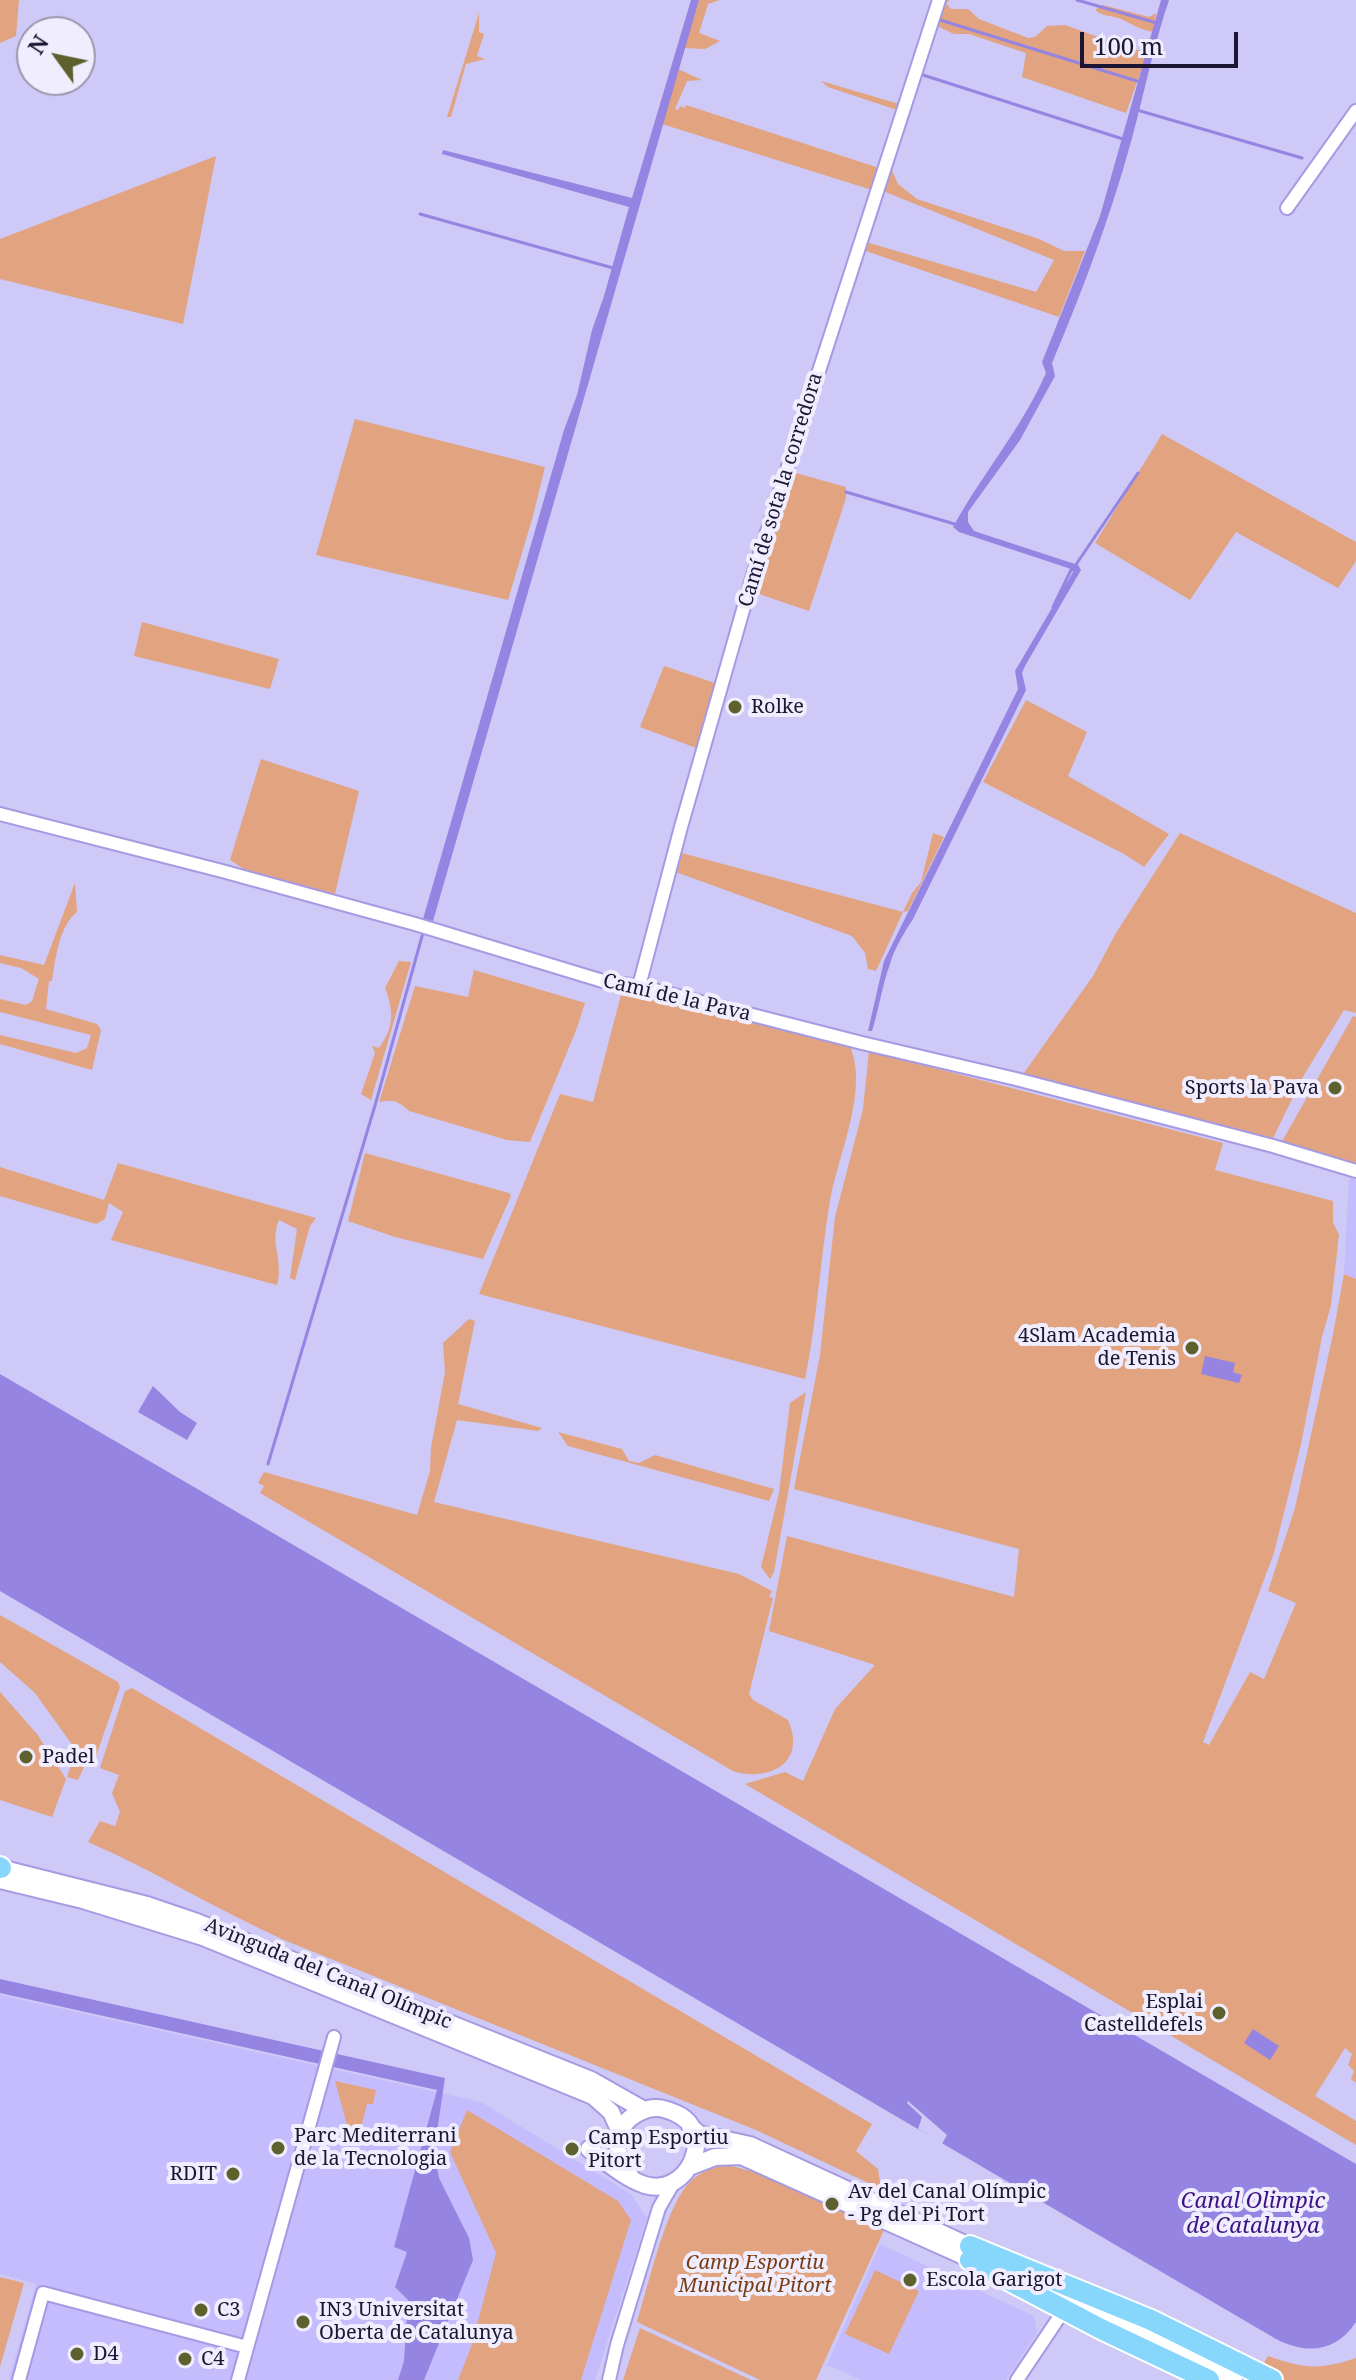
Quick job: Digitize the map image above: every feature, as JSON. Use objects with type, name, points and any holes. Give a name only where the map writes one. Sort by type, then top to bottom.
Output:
[{"type":"highway","points":[[970,2253],[1064,2310],[1209,2380]]},
{"type":"highway","points":[[970,2253],[1151,2320],[1272,2380]]},
{"type":"street","name":"Camí de sota la corredora","points":[[639,986],[753,575],[939,0]]},
{"type":"street","points":[[1287,208],[1356,111]]},
{"type":"street","name":"Camí de la Pava","points":[[0,814],[415,924],[606,982],[639,986],[1046,1087],[1273,1146],[1356,1171]]},
{"type":"street","name":"Avinguda del Canal Olímpic","points":[[0,1871],[147,1905],[205,1925],[591,2080],[644,2110]]},
{"type":"street","name":"Avinguda del Canal Olímpic","points":[[0,1871],[203,1937],[593,2096],[611,2112],[619,2137]]},
{"type":"street","points":[[238,2380],[333,2041]]},
{"type":"street","points":[[674,2182],[648,2186],[589,2149],[607,2151],[633,2116],[644,2110],[662,2108],[681,2115],[699,2134],[750,2145],[970,2253]]},
{"type":"street","points":[[689,2167],[696,2147],[690,2126]]},
{"type":"street","points":[[619,2137],[618,2158],[632,2178]]},
{"type":"street","points":[[609,2380],[659,2208],[674,2182],[689,2167],[715,2157],[741,2156],[1074,2299],[1133,2333],[1234,2380]]},
{"type":"street","points":[[648,2186],[657,2196],[659,2208]]},
{"type":"street","points":[[19,2380],[43,2293],[247,2347]]},
{"type":"street","points":[[1017,2380],[1064,2310]]},
{"type":"shaded area","points":[[1349,1178],[1356,1180],[1356,1279],[1344,1274]]},
{"type":"shaded area","name":"Parc Mediterrani de la Tecnologia","points":[[0,1995],[481,2102],[631,2194],[647,2218],[595,2380],[9,2380],[36,2284],[0,2274]]},
{"type":"shaded area","name":"Escola Garigot","points":[[880,2244],[1034,2316],[1037,2333],[1006,2380],[861,2380],[827,2365]]},
{"type":"green space","points":[[0,0],[19,0],[16,36],[0,43]]},
{"type":"green space","points":[[699,0],[720,0],[708,4],[699,33],[720,41],[705,49],[684,48]]},
{"type":"green space","points":[[942,0],[950,0],[946,3],[951,9],[968,9],[979,19],[1028,38],[1035,37],[1047,26],[1065,25],[1131,49],[1148,51],[1126,113],[1022,77],[1026,53],[969,34],[954,34],[935,25]]},
{"type":"green space","points":[[1103,5],[1149,17],[1156,13],[1153,32],[1095,10]]},
{"type":"green space","points":[[479,13],[479,32],[484,34],[477,56],[485,59],[466,64],[451,117],[447,117]]},
{"type":"green space","points":[[678,69],[702,80],[687,81],[675,109],[678,110],[680,106],[685,108],[686,105],[879,168],[872,190],[662,124]]},
{"type":"green space","points":[[821,81],[899,104],[897,110],[828,87]]},
{"type":"green space","points":[[216,156],[183,324],[0,279],[0,239]]},
{"type":"green space","points":[[891,168],[898,184],[917,199],[1039,239],[1064,251],[1085,251],[1059,317],[863,250],[866,242],[1036,292],[1054,260],[883,191]]},
{"type":"green space","points":[[355,419],[545,467],[508,600],[316,555]]},
{"type":"green space","points":[[1162,434],[1356,542],[1356,561],[1338,588],[1236,532],[1190,600],[1095,543]]},
{"type":"green space","points":[[792,472],[846,487],[846,498],[809,611],[756,593]]},
{"type":"green space","points":[[142,622],[279,659],[270,689],[134,656]]},
{"type":"green space","points":[[664,666],[718,684],[699,749],[640,727]]},
{"type":"green space","points":[[1026,700],[1087,732],[1068,776],[1169,834],[1144,867],[983,782]]},
{"type":"green space","points":[[261,759],[359,791],[335,894],[247,871],[230,860]]},
{"type":"green space","points":[[933,833],[944,837],[908,911],[903,912],[921,882]]},
{"type":"green space","points":[[1180,833],[1356,913],[1356,1013],[1344,1010],[1304,1075],[1271,1142],[1021,1077],[1093,976],[1116,933]]},
{"type":"green space","points":[[678,852],[903,912],[876,971],[868,969],[865,953],[852,936],[673,871]]},
{"type":"green space","points":[[75,883],[77,912],[66,926],[59,944],[52,981],[49,981],[46,1009],[97,1024],[101,1030],[92,1070],[0,1044],[0,1035],[76,1053],[87,1048],[91,1035],[0,1012],[0,999],[26,1005],[32,1001],[39,979],[21,968],[0,963],[0,955],[44,965]]},
{"type":"green space","points":[[399,961],[411,962],[371,1100],[361,1094],[375,1053],[372,1046],[379,1048],[390,1026],[390,1004],[385,988]]},
{"type":"green space","points":[[474,970],[585,1003],[530,1142],[507,1140],[409,1111],[395,1102],[379,1102],[415,986],[468,997]]},
{"type":"green space","points":[[622,991],[670,998],[849,1044],[855,1061],[854,1101],[830,1201],[805,1379],[479,1294],[560,1094],[593,1102]]},
{"type":"green space","name":"Sports la Pava","points":[[1353,1016],[1356,1017],[1356,1164],[1280,1145]]},
{"type":"green space","points":[[869,1051],[1223,1143],[1215,1170],[1333,1201],[1333,1222],[1339,1235],[1331,1305],[1301,1444],[1274,1553],[1203,1742],[1209,1745],[1250,1672],[1264,1679],[1296,1603],[1268,1591],[1295,1508],[1344,1274],[1356,1279],[1356,2083],[1351,2079],[1354,2071],[1348,2065],[1352,2054],[1345,2048],[1315,2096],[1356,2121],[1356,2145],[745,1784],[785,1772],[803,1781],[835,1709],[875,1665],[769,1631],[787,1536],[1014,1597],[1019,1549],[794,1489],[820,1355],[835,1217],[863,1109]]},
{"type":"green space","points":[[365,1153],[509,1193],[511,1196],[483,1259],[395,1237],[348,1221]]},
{"type":"green space","points":[[118,1163],[316,1218],[310,1226],[295,1280],[290,1278],[297,1229],[279,1220],[275,1236],[279,1268],[277,1285],[111,1240],[123,1212],[109,1203],[105,1219],[96,1224],[0,1196],[0,1167],[104,1200]]},
{"type":"green space","points":[[469,1319],[475,1321],[458,1404],[542,1428],[538,1431],[457,1420],[434,1502],[739,1574],[772,1591],[769,1597],[773,1598],[749,1694],[753,1700],[788,1720],[793,1744],[791,1754],[779,1767],[761,1774],[733,1771],[260,1493],[264,1486],[258,1483],[264,1472],[417,1515],[430,1471],[431,1448],[445,1372],[443,1343]]},
{"type":"green space","points":[[806,1392],[774,1572],[770,1579],[761,1567],[779,1493],[790,1403]]},
{"type":"green space","points":[[558,1432],[622,1449],[629,1461],[639,1463],[655,1455],[774,1489],[769,1501],[568,1446]]},
{"type":"green space","points":[[0,1615],[118,1682],[120,1687],[93,1765],[86,1763],[78,1780],[67,1777],[76,1750],[35,1693],[0,1662]]},
{"type":"green space","points":[[132,1688],[872,2124],[856,2151],[878,2169],[881,2189],[756,2130],[284,1940],[88,1842],[100,1821],[115,1826],[120,1812],[112,1793],[119,1775],[100,1768],[125,1691]]},
{"type":"green space","name":"Padel","points":[[0,1692],[37,1734],[66,1779],[52,1817],[0,1800]]},
{"type":"green space","points":[[335,2081],[376,2090],[373,2104],[367,2104],[361,2128],[347,2125]]},
{"type":"green space","points":[[467,2110],[618,2201],[631,2220],[581,2380],[458,2380],[471,2347],[496,2253],[450,2152]]},
{"type":"green space","name":"Camp Esportiu Municipal Pitort","points":[[729,2165],[757,2173],[884,2230],[816,2380],[760,2380],[637,2322],[652,2268],[681,2193],[703,2172]]},
{"type":"green space","points":[[875,2270],[919,2291],[889,2354],[845,2334]]},
{"type":"green space","points":[[0,2277],[24,2283],[0,2367]]},
{"type":"green space","points":[[640,2328],[751,2380],[623,2380]]},
{"type":"green space","points":[[1268,2356],[1312,2366],[1332,2365],[1356,2358],[1356,2380],[1282,2380],[1260,2370]]},
{"type":"water","points":[[691,0],[699,0],[433,921],[423,919],[629,207],[442,154],[443,150],[632,198]]},
{"type":"water","points":[[1161,0],[1169,0],[1132,140],[1101,236],[1052,363],[1055,376],[1020,440],[968,512],[968,522],[974,531],[1078,565],[1081,570],[1025,666],[1022,673],[1026,690],[897,946],[872,1031],[868,1031],[884,961],[1018,689],[1015,671],[1073,572],[959,532],[953,527],[1025,413],[1046,373],[1042,362],[1100,216]]},
{"type":"water","points":[[1205,1356],[1235,1363],[1233,1372],[1242,1375],[1239,1383],[1201,1374]]},
{"type":"water","name":"Canal Olimpic de Catalunya","points":[[0,1374],[1356,2164],[1356,2322],[1339,2340],[1320,2348],[1299,2347],[1276,2339],[0,1591]]},
{"type":"water","points":[[153,1386],[180,1412],[197,1423],[187,1440],[138,1412]]},
{"type":"water","points":[[0,1979],[445,2078],[434,2152],[439,2178],[469,2238],[473,2260],[424,2380],[398,2380],[404,2361],[408,2300],[395,2287],[407,2252],[394,2247],[437,2090],[0,1993]]},
{"type":"water","points":[[1253,2029],[1279,2046],[1270,2060],[1244,2043]]},
{"type":"pier","points":[[908,2101],[947,2135],[942,2144],[918,2129],[922,2117]]},
{"type":"waterway","points":[[1077,0],[1157,23]]},
{"type":"waterway","points":[[940,20],[1140,82]]},
{"type":"waterway","points":[[923,75],[1126,140]]},
{"type":"waterway","points":[[1137,110],[1302,158]]},
{"type":"waterway","points":[[420,214],[613,268]]},
{"type":"waterway","points":[[1075,566],[1138,473]]},
{"type":"waterway","points":[[846,492],[958,525]]},
{"type":"waterway","points":[[1053,607],[1072,568]]},
{"type":"waterway","points":[[268,1464],[424,929]]},
{"type":"place","name":"Rolke","points":[[735,707]]},
{"type":"place","name":"Sports la Pava","points":[[1335,1088]]},
{"type":"place","name":"4Slam Academia de Tenis","points":[[1192,1348]]},
{"type":"place","name":"Padel","points":[[26,1757]]},
{"type":"place","name":"Esplai Castelldefels","points":[[1219,2013]]},
{"type":"place","name":"Parc Mediterrani de la Tecnologia","points":[[278,2148]]},
{"type":"place","name":"Camp Esportiu Pitort","points":[[572,2149]]},
{"type":"place","name":"RDIT","points":[[233,2174]]},
{"type":"place","name":"Av del Canal Olímpic - Pg del Pi Tort","points":[[832,2204]]},
{"type":"place","name":"Escola Garigot","points":[[910,2280]]},
{"type":"place","name":"C3","points":[[201,2310]]},
{"type":"place","name":"IN3 Universitat Oberta de Catalunya","points":[[303,2322]]},
{"type":"place","name":"D4","points":[[77,2354]]},
{"type":"place","name":"C4","points":[[185,2359]]}]
